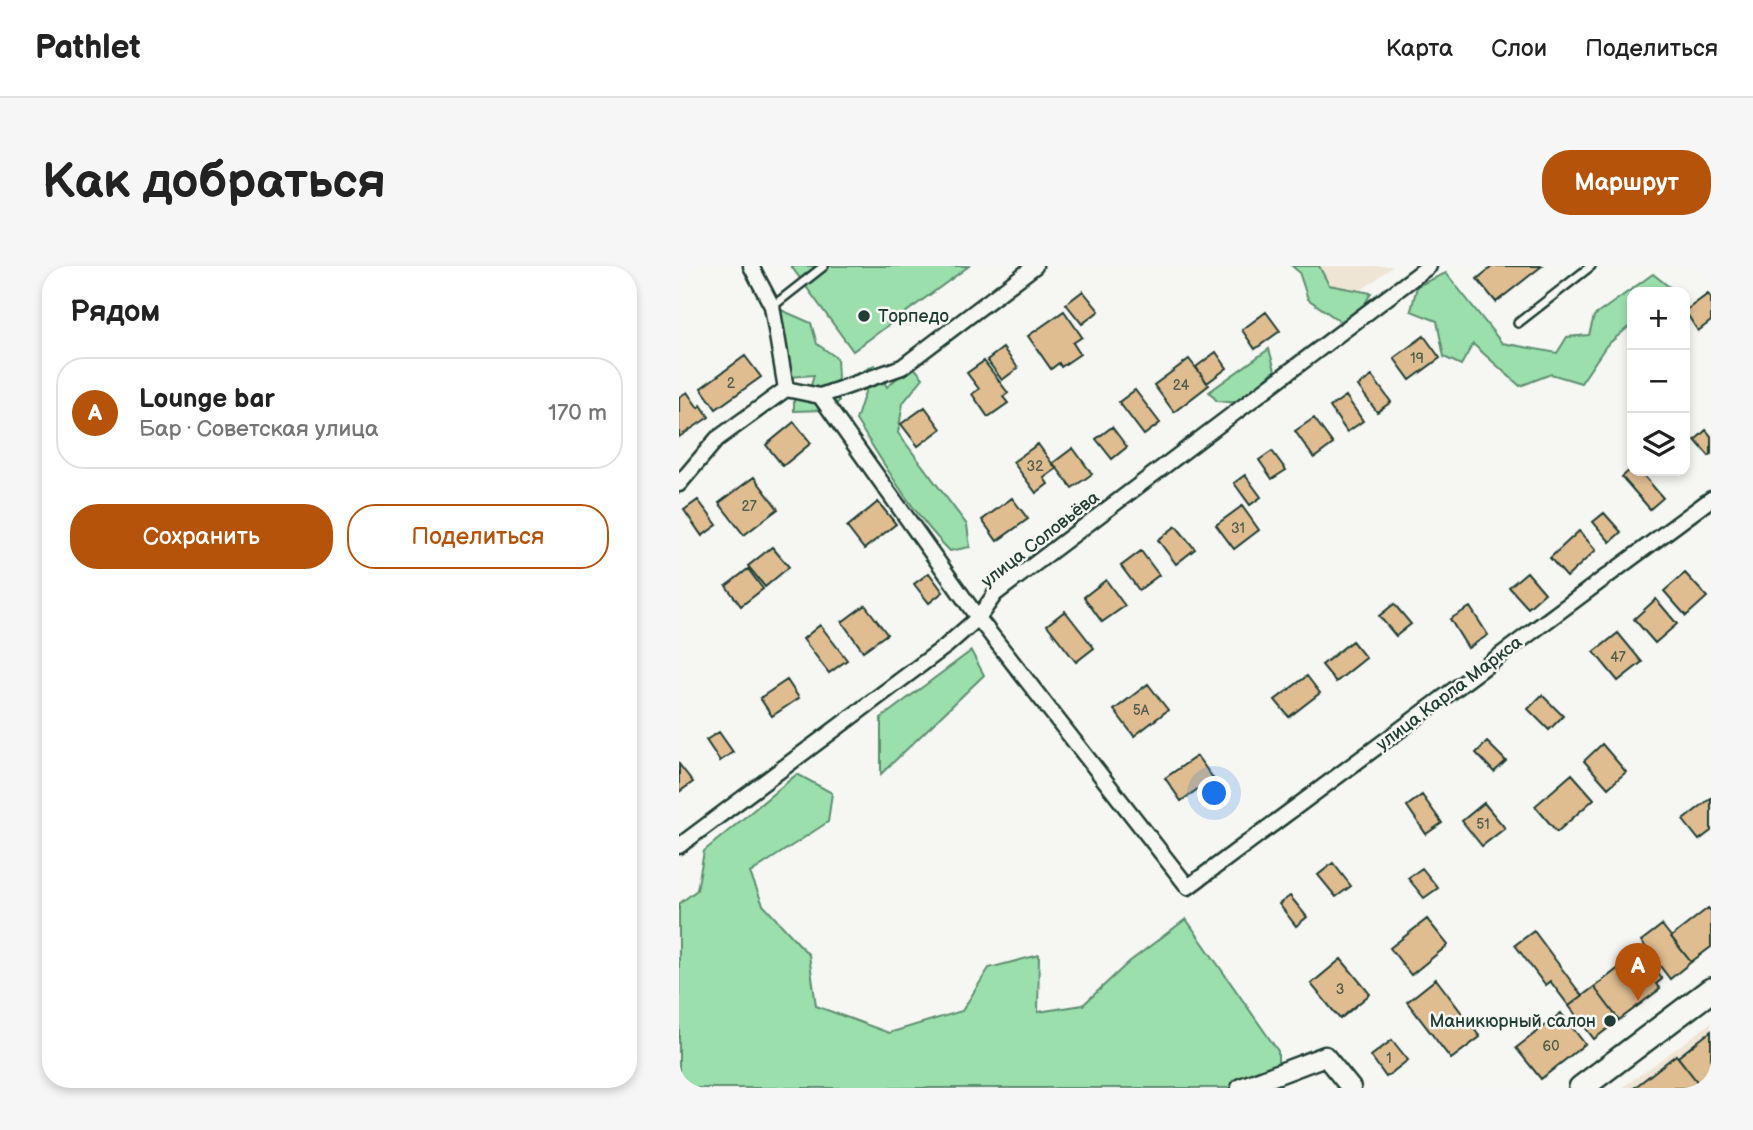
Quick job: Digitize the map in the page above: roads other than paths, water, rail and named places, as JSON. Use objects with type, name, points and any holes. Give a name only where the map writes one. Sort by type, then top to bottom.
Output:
[{"type":"main road","points":[[1581,1088],[1711,990]]},
{"type":"street","points":[[751,266],[772,306],[786,389]]},
{"type":"street","points":[[679,484],[717,439],[786,389],[820,396],[902,367],[1035,266]]},
{"type":"street","name":"улица Соловьёва","points":[[679,846],[935,654],[978,618],[996,594],[1429,266]]},
{"type":"street","points":[[820,396],[978,618]]},
{"type":"street","name":"улица Карла Маркса","points":[[978,618],[1188,887],[1711,499]]},
{"type":"street","points":[[1241,1088],[1325,1056],[1351,1088]]},
{"type":"lane","points":[[772,306],[824,266]]},
{"type":"lane","points":[[1518,323],[1591,266]]},
{"type":"place","name":"Торпедо","points":[[864,316]]},
{"type":"place","name":"Lounge bar","points":[[1638,1001]]},
{"type":"place","name":"Маникюрный салон","points":[[1610,1021]]}]
